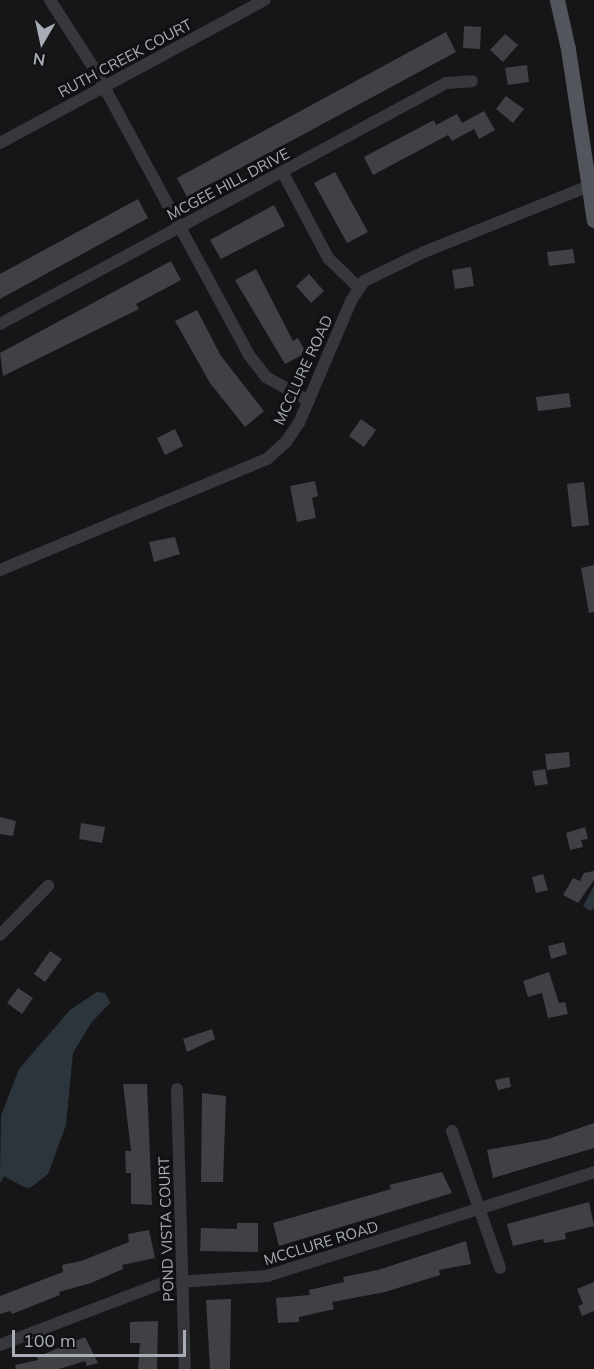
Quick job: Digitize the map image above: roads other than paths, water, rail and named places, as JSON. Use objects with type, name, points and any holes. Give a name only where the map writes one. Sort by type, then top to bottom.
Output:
[{"type":"main road","points":[[557,0],[594,220]]},
{"type":"street","points":[[50,0],[104,87],[258,368],[280,387],[309,401]]},
{"type":"street","name":"RUTH CREEK COURT","points":[[0,143],[265,0]]},
{"type":"street","name":"MCGEE HILL DRIVE","points":[[0,324],[446,83],[472,81]]},
{"type":"street","points":[[282,171],[328,258],[358,288],[373,275],[424,252],[589,186]]},
{"type":"street","name":"MCCLURE ROAD","points":[[0,570],[250,468],[286,442],[309,401],[358,288]]},
{"type":"street","points":[[0,935],[48,886]]},
{"type":"street","name":"POND VISTA COURT","points":[[177,1089],[185,1369]]},
{"type":"street","points":[[452,1131],[500,1268]]},
{"type":"street","name":"MCCLURE ROAD","points":[[0,1345],[162,1283],[183,1279],[267,1276],[594,1172]]},
{"type":"waterway","points":[[0,1180],[2,1175]]}]
